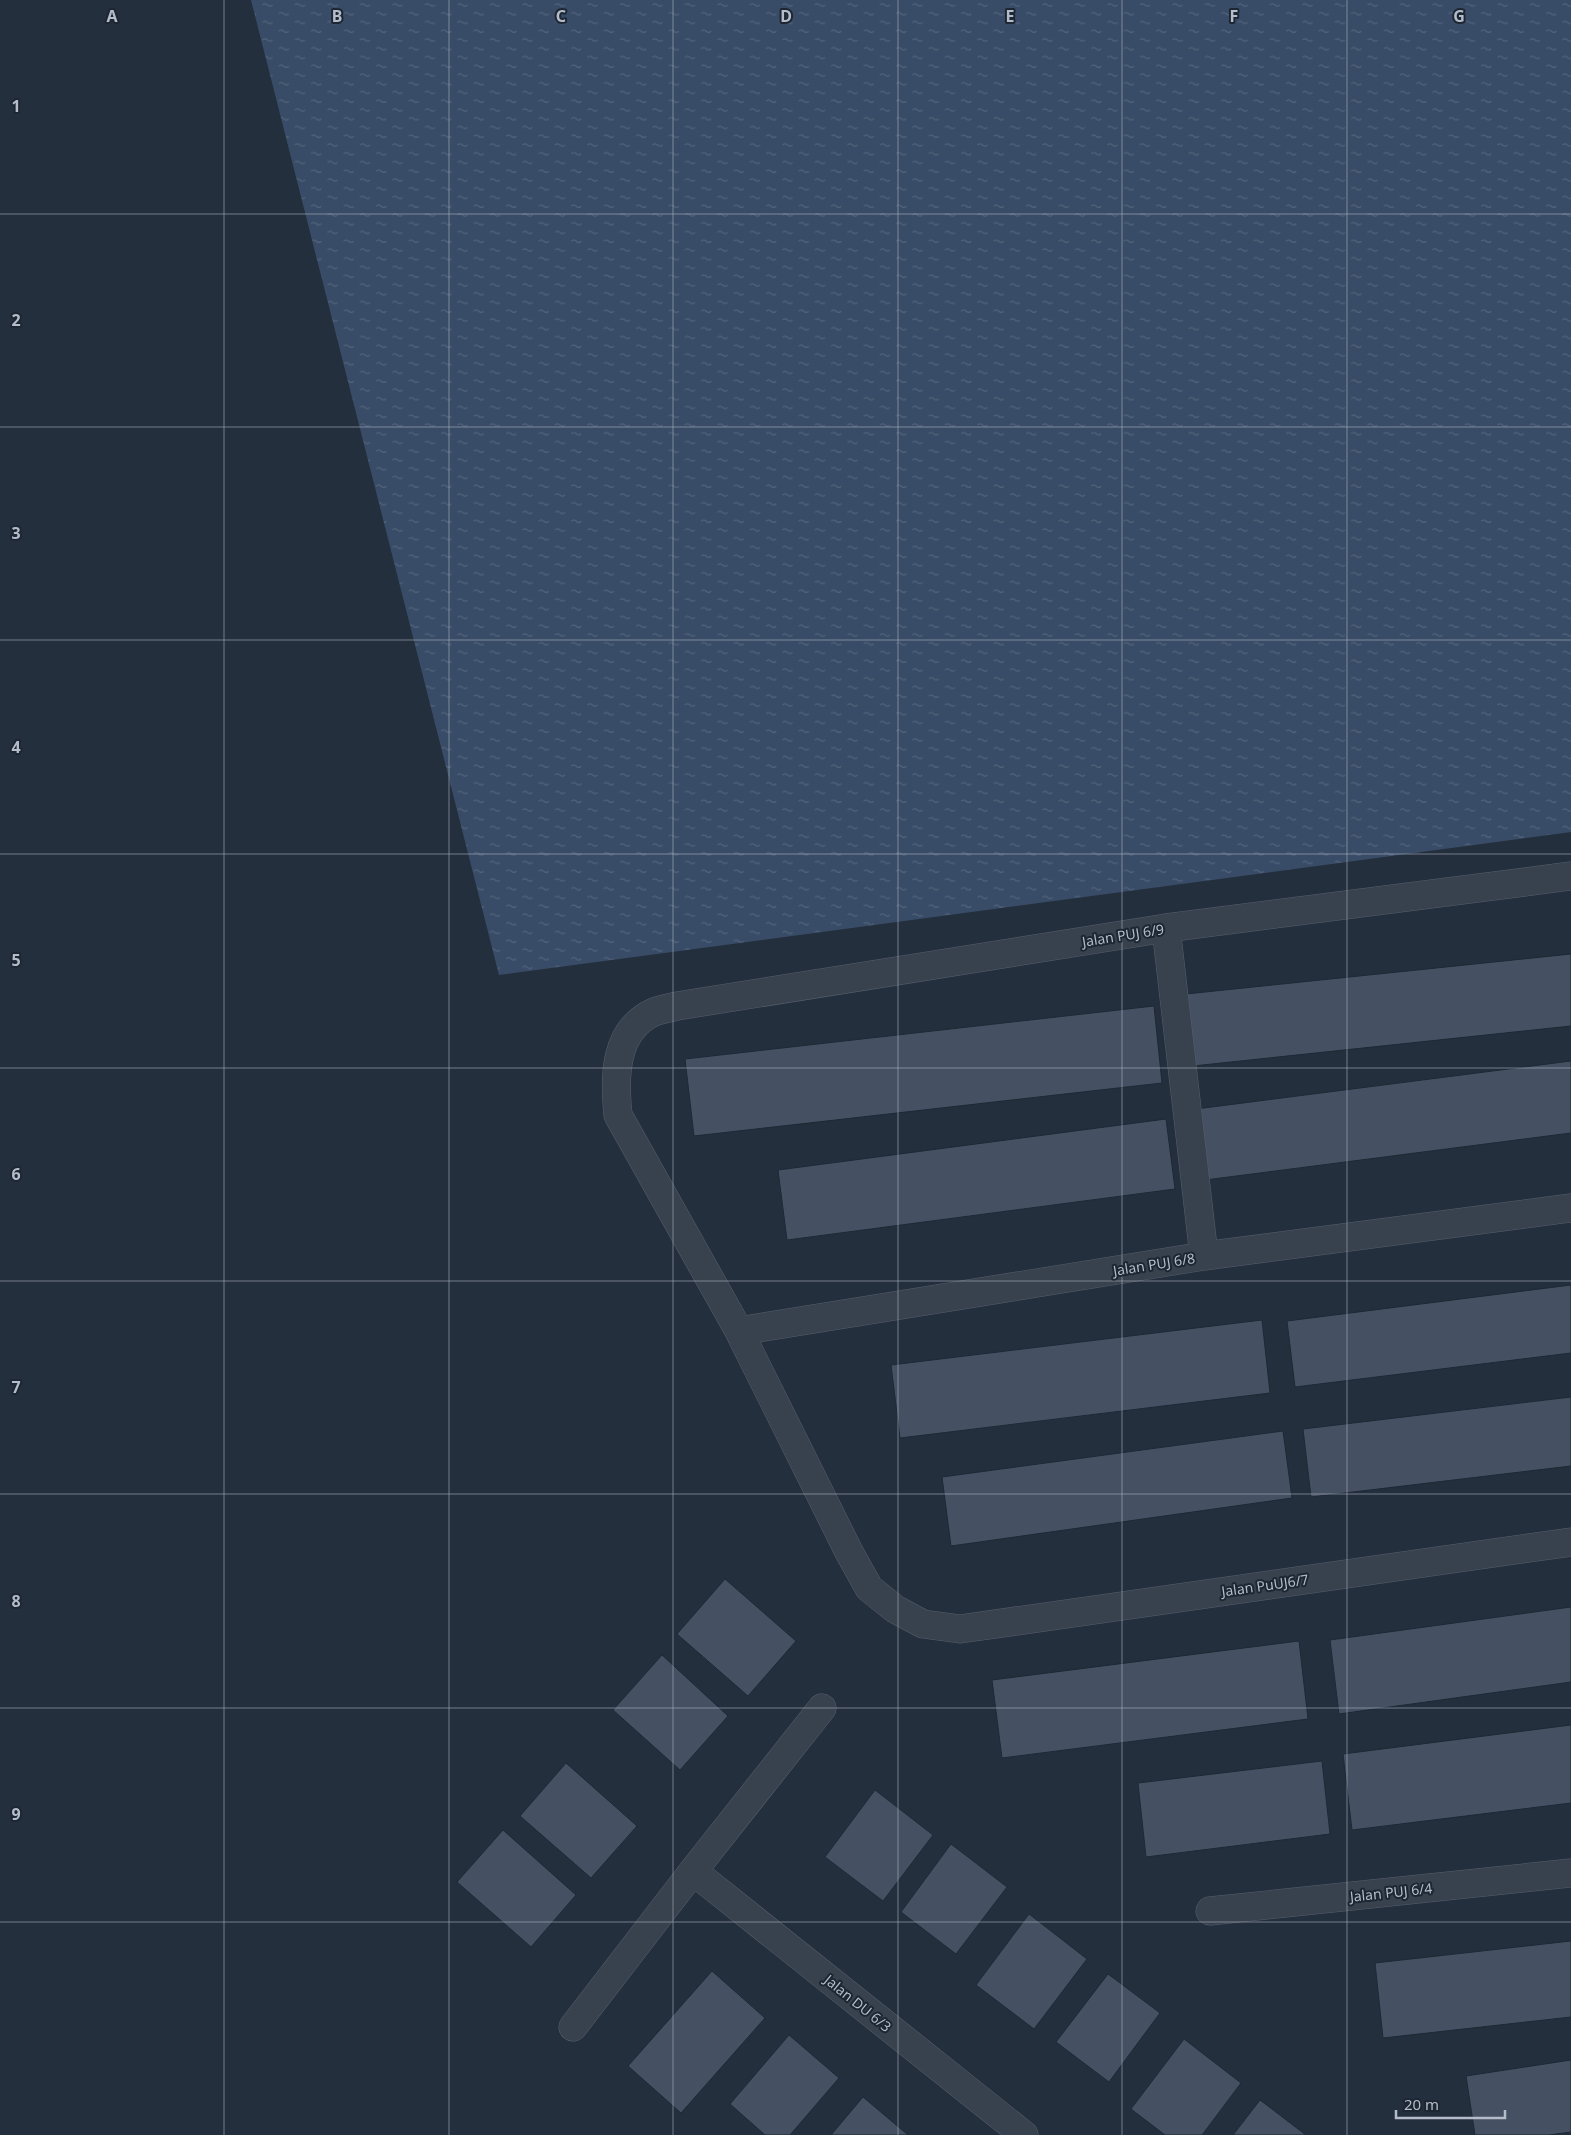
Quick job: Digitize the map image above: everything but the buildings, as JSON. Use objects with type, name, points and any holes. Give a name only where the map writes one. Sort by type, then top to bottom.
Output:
[{"type":"street","name":"Jalan PUJ 6/9","points":[[739,1331],[618,1115],[615,1088],[624,1040],[635,1024],[655,1012],[678,1006],[1166,928],[1571,876]]},
{"type":"street","points":[[1166,928],[1204,1256]]},
{"type":"street","name":"Jalan PUJ 6/8","points":[[739,1331],[1204,1256],[1571,1208]]},
{"type":"street","name":"Jalan PuUJ6/7","points":[[739,1331],[868,1588],[895,1609],[923,1624],[960,1629],[1571,1542]]},
{"type":"street","points":[[573,2027],[822,1708]]},
{"type":"street","name":"Jalan DU 6/3","points":[[693,1871],[1024,2135]]},
{"type":"street","name":"Jalan PUJ 6/4","points":[[1210,1911],[1571,1873]]},
{"type":"water","points":[[251,0],[1571,0],[1571,832],[499,975]]}]
